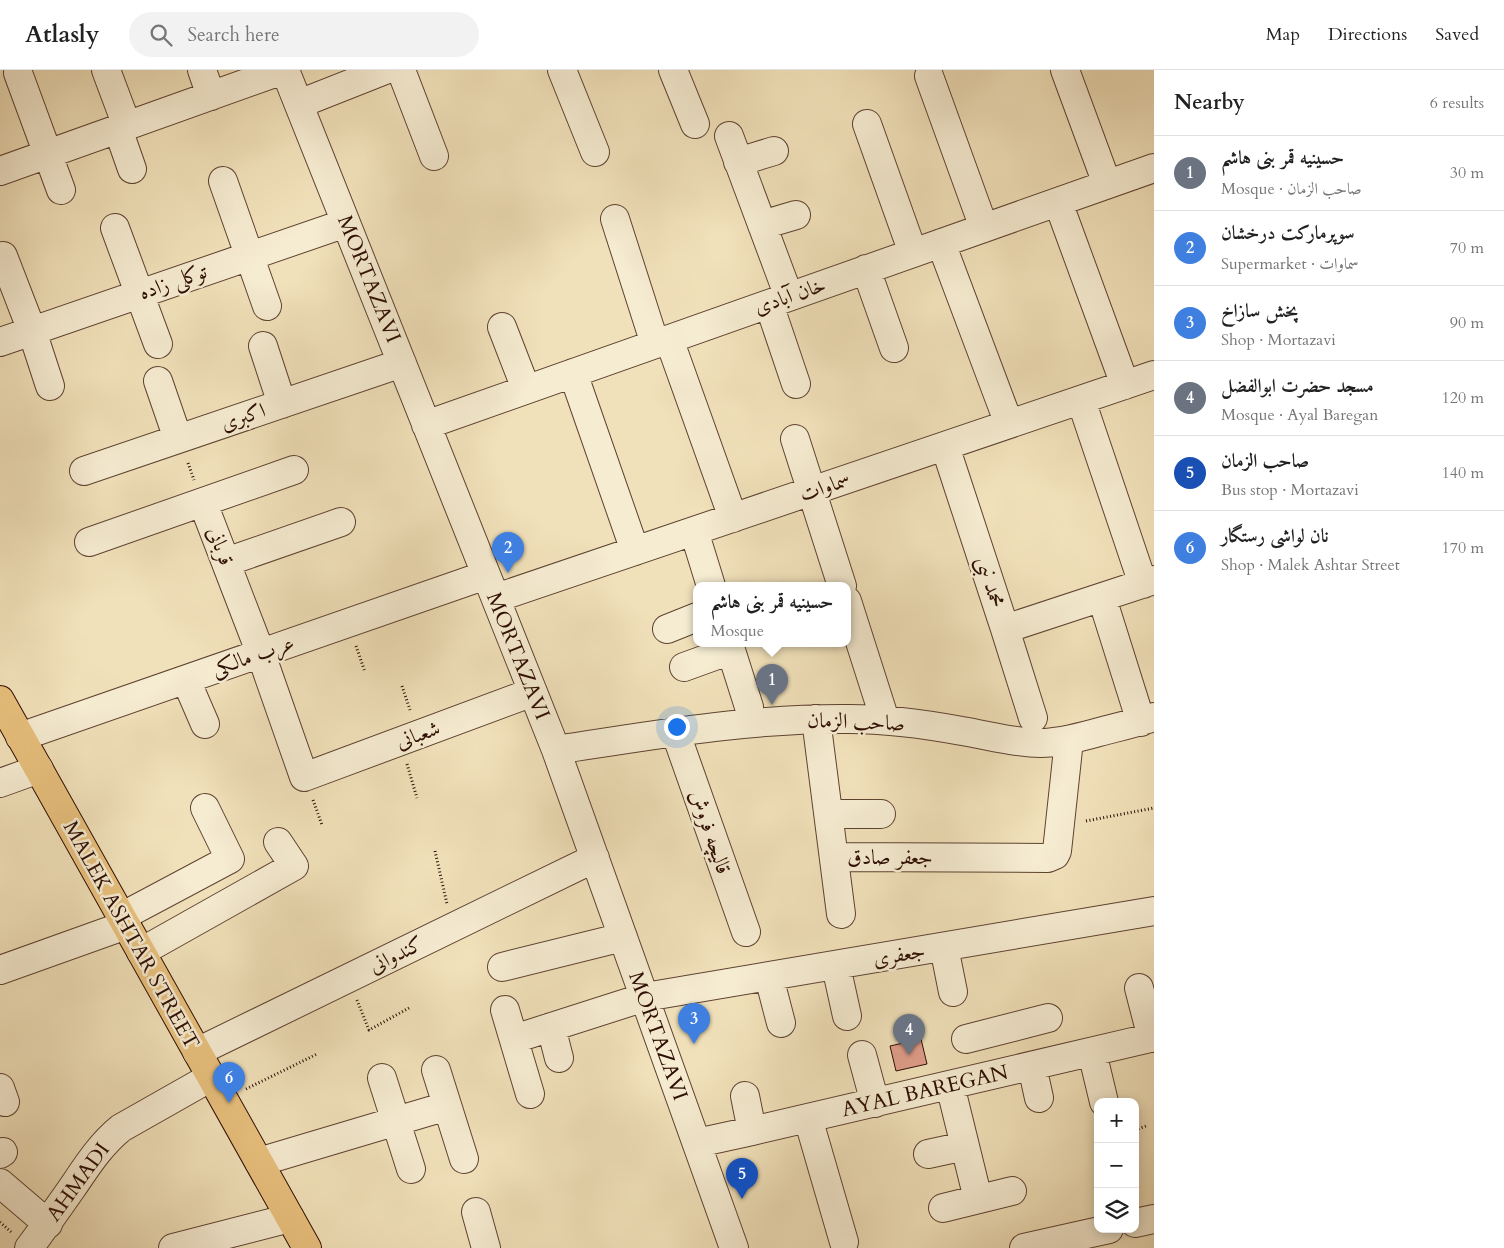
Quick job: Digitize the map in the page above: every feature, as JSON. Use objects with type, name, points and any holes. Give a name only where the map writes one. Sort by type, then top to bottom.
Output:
[{"type":"main road","name":"MALEK ASHTAR STREET","points":[[0,700],[307,1248]]},
{"type":"street","points":[[106,70],[123,127],[132,168]]},
{"type":"street","points":[[202,70],[211,96]]},
{"type":"street","points":[[0,171],[284,70]]},
{"type":"street","name":"MORTAZAVI","points":[[284,70],[556,750],[734,1248]]},
{"type":"street","points":[[299,104],[385,70]]},
{"type":"street","points":[[401,70],[434,156]]},
{"type":"street","points":[[562,70],[595,152]]},
{"type":"street","points":[[673,70],[695,124]]},
{"type":"street","points":[[1065,70],[1107,184]]},
{"type":"street","points":[[18,73],[61,190]]},
{"type":"street","points":[[929,76],[984,228]]},
{"type":"street","points":[[867,124],[913,253]]},
{"type":"street","points":[[729,136],[762,225],[796,384]]},
{"type":"street","points":[[738,162],[774,151]]},
{"type":"street","name":"خان آبادی","points":[[426,424],[1154,168]]},
{"type":"street","points":[[223,181],[267,306]]},
{"type":"street","points":[[1058,202],[1125,385]]},
{"type":"street","points":[[762,225],[796,214]]},
{"type":"street","points":[[615,220],[733,518]]},
{"type":"street","name":"توکلی زاده","points":[[0,342],[346,223]]},
{"type":"street","points":[[115,228],[158,344]]},
{"type":"street","points":[[941,243],[1008,424]]},
{"type":"street","points":[[3,256],[32,331],[50,386]]},
{"type":"street","points":[[866,269],[894,348]]},
{"type":"street","points":[[502,327],[526,390]]},
{"type":"street","points":[[263,346],[282,404]]},
{"type":"street","name":"اکبری","points":[[84,470],[402,363]]},
{"type":"street","points":[[573,373],[636,551]]},
{"type":"street","name":"سماوات","points":[[491,587],[636,551],[1154,375]]},
{"type":"street","points":[[158,381],[178,439]]},
{"type":"street","points":[[1006,629],[1148,582],[1081,400]]},
{"type":"street","points":[[795,439],[841,582]]},
{"type":"street","name":"محمد نبی","points":[[945,446],[1006,629],[1033,718]]},
{"type":"street","points":[[89,542],[294,470]]},
{"type":"street","name":"قربانی","points":[[203,503],[261,654],[304,777]]},
{"type":"street","points":[[226,562],[341,522]]},
{"type":"street","points":[[694,531],[710,582]]},
{"type":"street","name":"عرب مالکی","points":[[20,737],[261,654],[491,587]]},
{"type":"street","points":[[1102,598],[1147,719]]},
{"type":"street","points":[[851,614],[885,720]]},
{"type":"street","points":[[667,629],[693,619]]},
{"type":"street","points":[[684,667],[730,647],[749,707]]},
{"type":"street","points":[[186,680],[205,724]]},
{"type":"street","name":"شعبانی","points":[[304,777],[533,692]]},
{"type":"street","name":"صاحب الزمان","points":[[556,750],[752,722],[816,719],[885,720],[1040,743],[1069,740],[1147,719]]},
{"type":"street","name":"جعفر صادق","points":[[816,719],[834,857],[1048,858],[1055,855],[1057,851],[1059,826]]},
{"type":"street","name":"قالیچه فروش","points":[[675,732],[746,932]]},
{"type":"street","points":[[1059,826],[1069,740]]},
{"type":"street","points":[[0,784],[39,769]]},
{"type":"street","points":[[0,970],[124,921],[230,859],[205,808]]},
{"type":"street","points":[[829,814],[881,814]]},
{"type":"street","points":[[141,952],[294,866],[278,842]]},
{"type":"street","points":[[834,857],[841,914]]},
{"type":"street","name":"کندوانی","points":[[198,1052],[595,858]]},
{"type":"street","name":"جعفری","points":[[514,1039],[644,997],[1154,912]]},
{"type":"street","points":[[502,967],[623,937]]},
{"type":"street","points":[[944,947],[953,992]]},
{"type":"street","points":[[836,966],[847,1016]]},
{"type":"street","points":[[769,977],[781,1023]]},
{"type":"street","points":[[1139,988],[1153,1038]]},
{"type":"street","points":[[505,1010],[530,1094]]},
{"type":"street","points":[[966,1039],[1048,1018]]},
{"type":"street","points":[[1012,1026],[1039,1098]]},
{"type":"street","points":[[551,1027],[559,1058]]},
{"type":"street","name":"AYAL BAREGAN","points":[[696,1143],[752,1132],[1153,1038]]},
{"type":"street","points":[[1092,1052],[1103,1098]]},
{"type":"street","points":[[862,1055],[875,1103]]},
{"type":"street","points":[[436,1070],[464,1159]]},
{"type":"street","name":"AHMADI","points":[[29,1248],[110,1136],[211,1076]]},
{"type":"street","points":[[382,1078],[411,1170]]},
{"type":"street","points":[[950,1085],[978,1199]]},
{"type":"street","points":[[745,1096],[752,1132]]},
{"type":"street","points":[[259,1162],[447,1106]]},
{"type":"street","points":[[808,1118],[844,1242]]},
{"type":"street","points":[[928,1154],[965,1146]]},
{"type":"street","points":[[0,1183],[48,1224]]},
{"type":"street","points":[[943,1208],[1012,1191]]},
{"type":"street","points":[[476,1212],[486,1248]]},
{"type":"street","points":[[173,1248],[290,1218]]},
{"type":"street","points":[[1139,1223],[1154,1219]]},
{"type":"street","points":[[1028,1248],[1094,1233]]},
{"type":"path","name":"قربانی","points":[[178,439],[203,503]]},
{"type":"path","points":[[400,742],[417,798]]},
{"type":"path","points":[[1059,826],[1154,808]]},
{"type":"path","points":[[435,851],[452,927]]},
{"type":"path","points":[[348,978],[369,1030],[409,1008]]},
{"type":"path","points":[[224,1100],[317,1054]]},
{"type":"path","points":[[1139,1129],[1146,1126]]},
{"type":"building","points":[[921,1039],[927,1064],[896,1071],[890,1046]]},
{"type":"place","name":"سوپرمارکت درخشان","points":[[508,573]]},
{"type":"place","name":"حسینیه قمر بنی هاشم","points":[[772,705]]},
{"type":"place","name":"پخش سازاخ","points":[[694,1044]]},
{"type":"place","name":"مسجد حضرت ابوالفضل","points":[[909,1055]]},
{"type":"place","name":"نان لواشی رستگار","points":[[229,1103]]},
{"type":"place","name":"صاحب الزمان","points":[[742,1199]]}]
